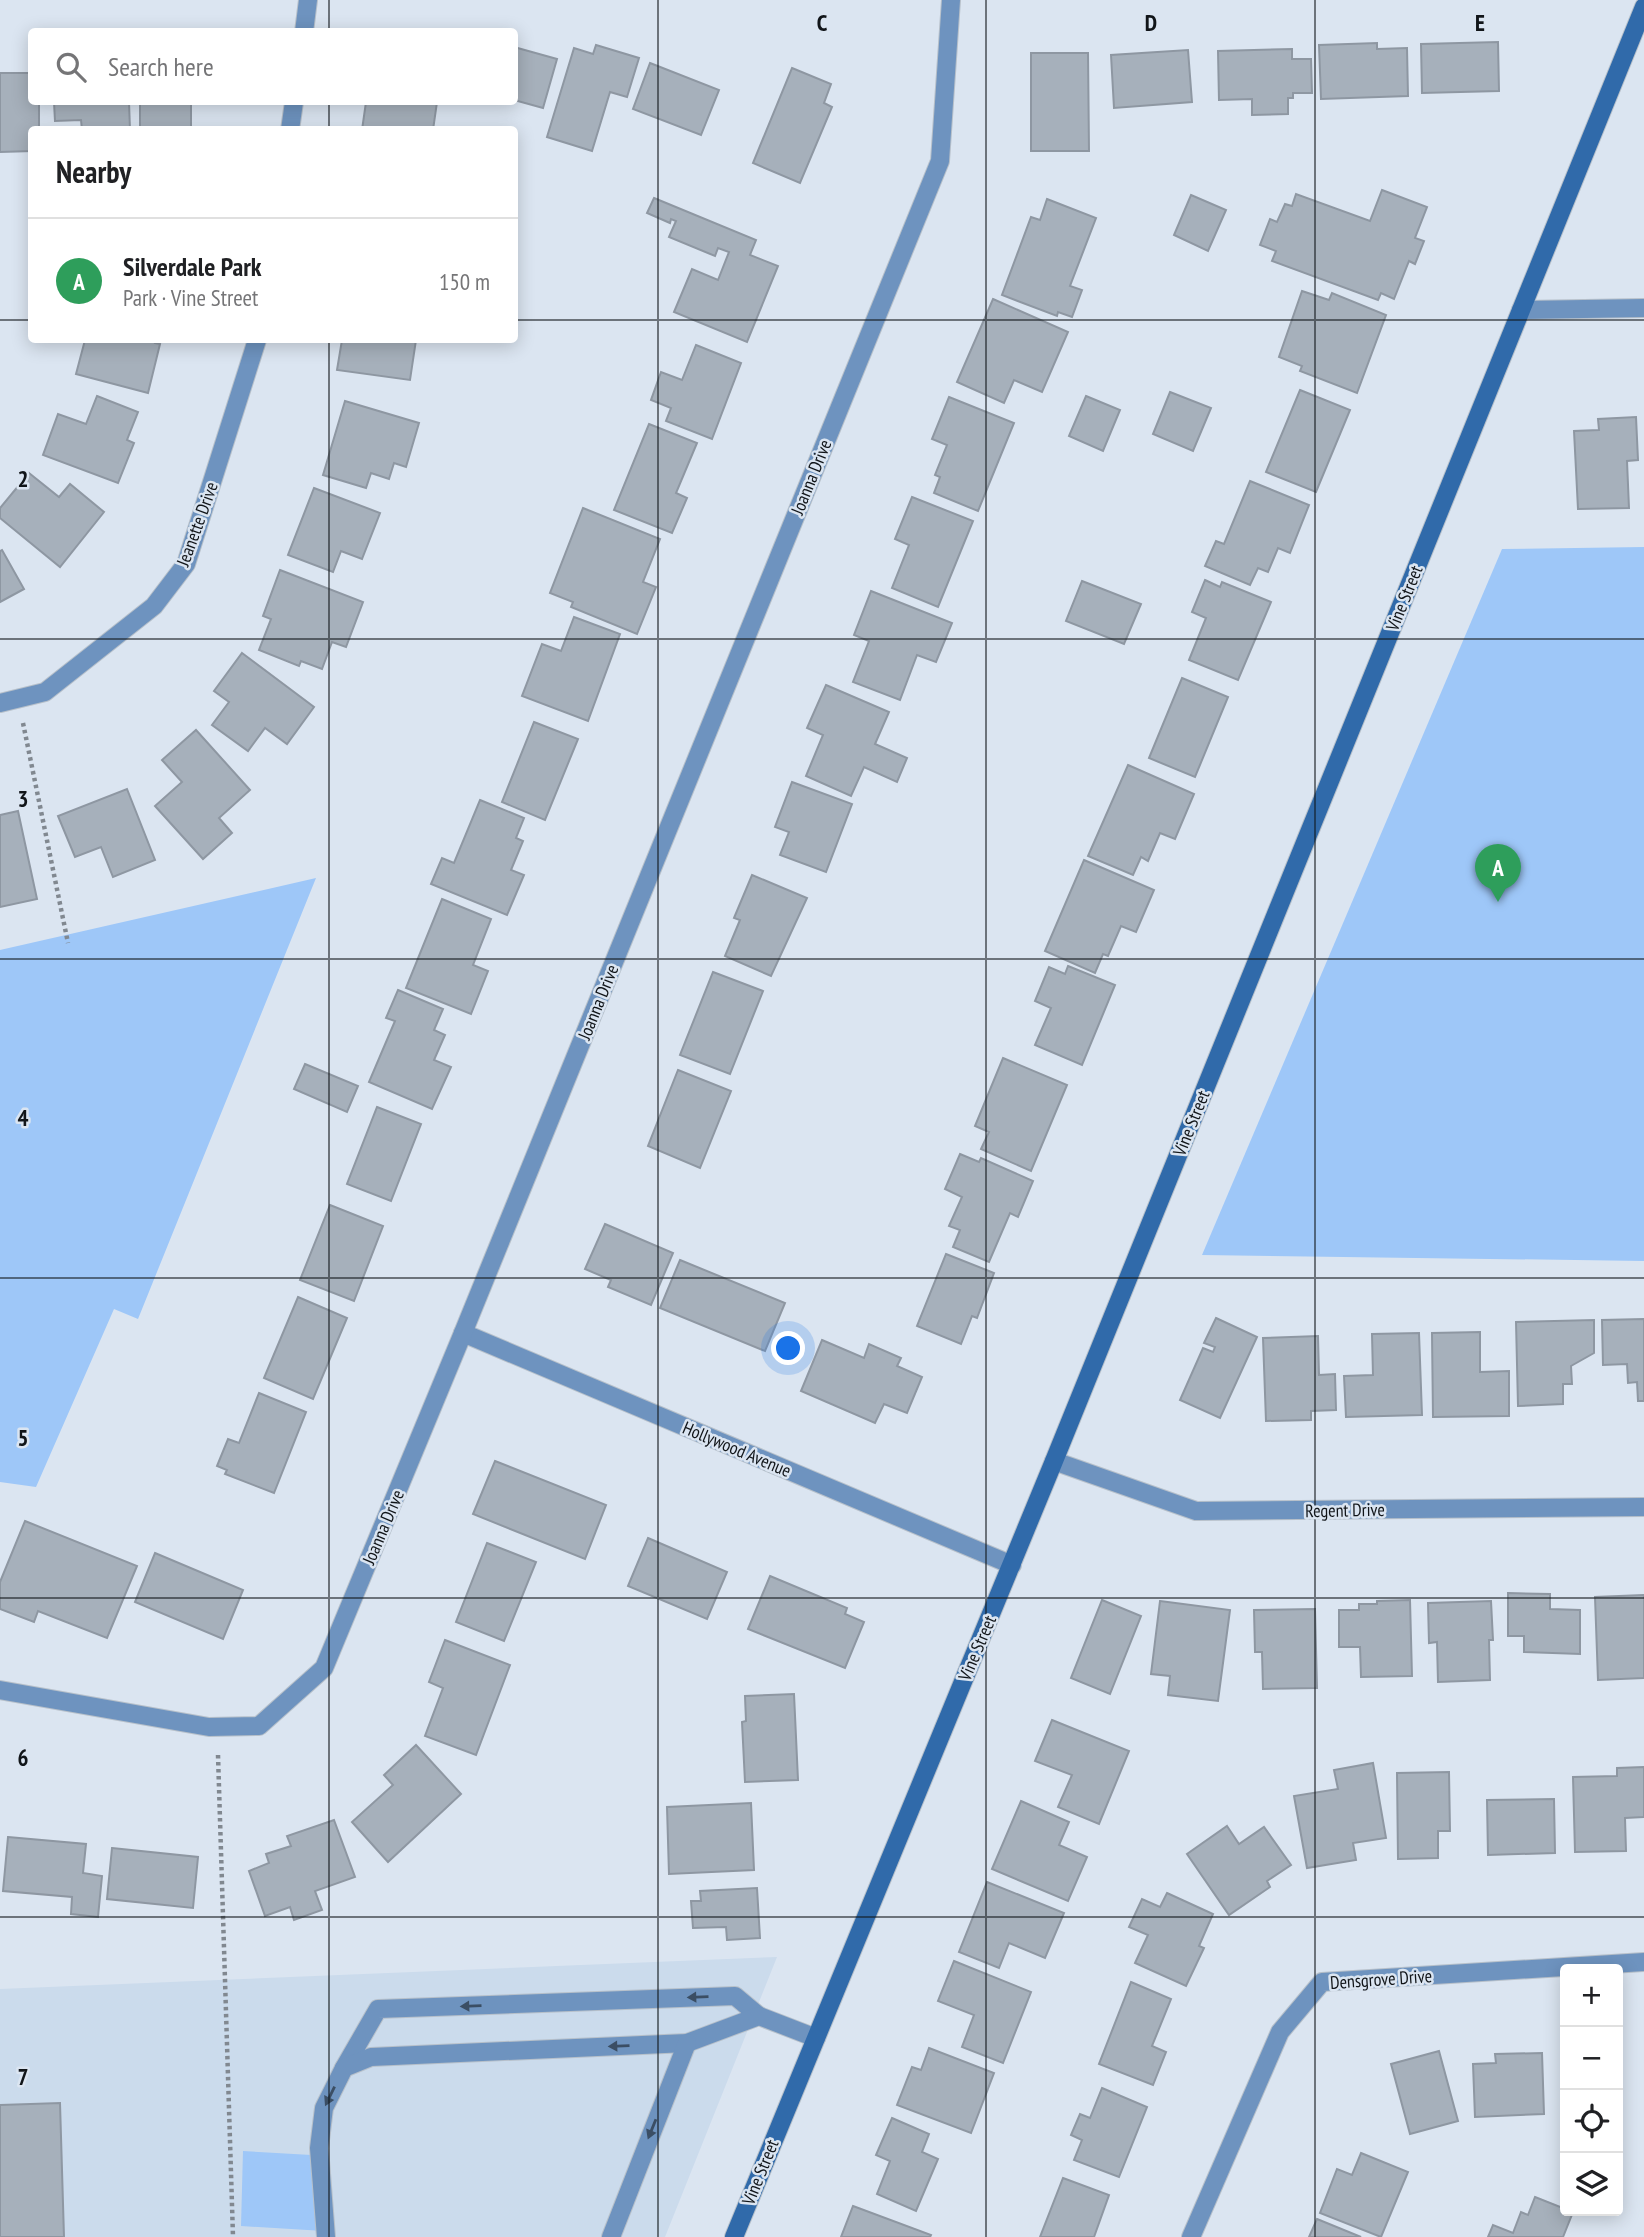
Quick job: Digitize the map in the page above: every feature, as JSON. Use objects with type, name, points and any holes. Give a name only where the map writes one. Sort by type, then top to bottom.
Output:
[{"type":"street","points":[[304,28],[308,0]]},
{"type":"street","name":"Joanna Drive","points":[[0,1690],[209,1727],[259,1726],[324,1668],[463,1334],[940,161],[951,0]]},
{"type":"street","name":"Vine Street","points":[[734,2237],[1012,1565],[1644,7]]},
{"type":"street","points":[[291,126],[294,105]]},
{"type":"street","points":[[1521,310],[1644,309]]},
{"type":"street","name":"Jeanette Drive","points":[[0,704],[45,692],[154,606],[186,564],[256,343]]},
{"type":"street","name":"Hollywood Avenue","points":[[463,1334],[1012,1565]]},
{"type":"street","name":"Regent Drive","points":[[1054,1461],[1196,1511],[1644,1507]]},
{"type":"street","name":"Densgrove Drive","points":[[1191,2237],[1280,2032],[1322,1982],[1644,1962]]},
{"type":"street","points":[[326,2237],[319,2148],[324,2108],[378,2009],[734,1996],[759,2016],[816,2038]]},
{"type":"street","points":[[344,2068],[371,2057],[687,2043],[759,2016]]},
{"type":"street","points":[[611,2237],[687,2043]]},
{"type":"path","points":[[18,699],[68,943]]},
{"type":"path","points":[[209,1727],[219,1760],[233,2237]]},
{"type":"shaded area","points":[[1644,547],[1644,1261],[1202,1255],[1502,549]]},
{"type":"shaded area","points":[[316,878],[138,1319],[114,1309],[36,1487],[0,1482],[0,950]]},
{"type":"shaded area","points":[[777,1957],[665,2237],[0,2237],[0,1989]]},
{"type":"shaded area","points":[[243,2151],[329,2156],[324,2231],[241,2226]]},
{"type":"building","points":[[1498,42],[1499,91],[1422,93],[1421,44]]},
{"type":"building","points":[[1377,43],[1377,49],[1407,48],[1408,96],[1321,99],[1319,45]]},
{"type":"building","points":[[596,45],[639,58],[627,97],[610,92],[592,151],[547,137],[574,48],[593,54]]},
{"type":"building","points":[[518,48],[557,59],[543,108],[518,101]]},
{"type":"building","points":[[1292,49],[1292,59],[1311,59],[1312,93],[1293,93],[1293,98],[1288,98],[1288,114],[1252,115],[1252,99],[1219,100],[1218,51]]},
{"type":"building","points":[[1188,50],[1192,102],[1114,108],[1111,55]]},
{"type":"building","points":[[1031,53],[1088,53],[1089,151],[1031,151]]},
{"type":"building","points":[[650,63],[719,90],[701,135],[633,109]]},
{"type":"building","points":[[792,68],[831,84],[824,103],[832,107],[800,183],[753,163]]},
{"type":"building","points":[[0,73],[28,73],[28,105],[39,105],[39,126],[28,126],[28,151],[0,152]]},
{"type":"building","points":[[54,105],[129,105],[130,126],[82,126],[81,120],[55,121]]},
{"type":"building","points":[[140,105],[191,105],[191,126],[140,126]]},
{"type":"building","points":[[366,105],[437,105],[434,126],[363,126]]},
{"type":"building","points":[[1382,190],[1427,207],[1415,238],[1424,241],[1415,264],[1409,261],[1394,299],[1381,293],[1378,300],[1272,261],[1276,251],[1260,245],[1270,219],[1277,222],[1285,204],[1292,206],[1296,194],[1370,221]]},
{"type":"building","points":[[1191,195],[1226,210],[1208,251],[1174,235]]},
{"type":"building","points":[[654,198],[756,240],[750,255],[778,266],[747,342],[674,312],[692,269],[718,280],[729,252],[718,248],[715,256],[669,237],[676,221],[671,219],[670,223],[647,213]]},
{"type":"building","points":[[1047,199],[1096,218],[1070,286],[1082,290],[1072,317],[1058,312],[1057,316],[1002,295],[1031,217],[1040,220]]},
{"type":"building","points":[[1302,291],[1329,300],[1332,293],[1386,315],[1357,393],[1300,371],[1302,366],[1279,357]]},
{"type":"building","points":[[993,299],[1068,332],[1042,392],[1014,380],[1004,403],[957,382]]},
{"type":"building","points":[[84,343],[160,344],[148,393],[76,374]]},
{"type":"building","points":[[342,343],[416,343],[410,380],[337,370]]},
{"type":"building","points":[[696,345],[741,363],[712,439],[666,421],[671,408],[651,400],[661,372],[682,380]]},
{"type":"building","points":[[1300,390],[1350,410],[1316,492],[1266,472]]},
{"type":"building","points":[[1170,392],[1211,408],[1193,451],[1153,434]]},
{"type":"building","points":[[97,396],[138,412],[127,440],[134,443],[118,483],[43,455],[58,414],[86,424]]},
{"type":"building","points":[[1086,396],[1120,410],[1103,451],[1069,436]]},
{"type":"building","points":[[949,397],[1014,423],[978,511],[934,493],[940,477],[935,475],[947,445],[932,439]]},
{"type":"building","points":[[345,401],[419,423],[406,467],[394,463],[389,479],[371,473],[366,488],[323,475]]},
{"type":"building","points":[[1636,417],[1638,460],[1627,461],[1629,508],[1578,509],[1574,431],[1599,430],[1598,419]]},
{"type":"building","points":[[649,424],[697,443],[676,493],[687,498],[672,533],[614,510]]},
{"type":"building","points":[[29,473],[59,497],[70,484],[104,512],[60,567],[0,518],[0,508]]},
{"type":"building","points":[[1250,481],[1309,505],[1290,553],[1278,548],[1268,572],[1258,568],[1250,585],[1205,566],[1216,541],[1224,544]]},
{"type":"building","points":[[314,488],[380,513],[362,559],[341,551],[333,572],[288,555]]},
{"type":"building","points":[[912,497],[973,521],[938,607],[892,588],[909,545],[895,539]]},
{"type":"building","points":[[583,508],[660,539],[643,582],[656,587],[637,634],[571,607],[573,602],[550,593]]},
{"type":"building","points":[[2,550],[24,589],[0,602],[0,551]]},
{"type":"building","points":[[280,570],[363,602],[346,647],[332,642],[322,669],[301,661],[299,666],[259,650],[271,619],[263,616]]},
{"type":"building","points":[[1205,580],[1220,587],[1222,582],[1271,602],[1238,680],[1189,660],[1206,618],[1192,612]]},
{"type":"building","points":[[1082,581],[1141,604],[1124,644],[1066,621]]},
{"type":"building","points":[[871,591],[952,623],[936,662],[917,655],[900,700],[853,682],[869,641],[854,635]]},
{"type":"building","points":[[574,617],[620,634],[588,721],[522,696],[542,644],[561,651]]},
{"type":"building","points":[[242,653],[314,707],[287,744],[265,728],[248,751],[212,725],[229,702],[214,691]]},
{"type":"building","points":[[1182,678],[1228,697],[1195,777],[1149,758]]},
{"type":"building","points":[[826,685],[889,712],[875,744],[907,758],[897,782],[864,767],[851,796],[806,776],[823,735],[807,728]]},
{"type":"building","points":[[534,722],[578,739],[545,820],[502,802]]},
{"type":"building","points":[[196,730],[250,790],[219,818],[232,833],[203,859],[155,806],[182,782],[162,760]]},
{"type":"building","points":[[1128,765],[1194,794],[1175,839],[1160,833],[1148,861],[1141,857],[1133,875],[1088,856]]},
{"type":"building","points":[[792,782],[852,804],[826,872],[780,855],[789,832],[775,827]]},
{"type":"building","points":[[127,789],[155,860],[113,877],[101,847],[75,857],[58,816]]},
{"type":"building","points":[[480,800],[524,818],[516,838],[523,841],[511,870],[524,875],[507,915],[431,884],[442,858],[454,863]]},
{"type":"building","points":[[18,811],[37,899],[0,907],[0,815]]},
{"type":"building","points":[[1084,860],[1154,890],[1136,932],[1121,926],[1108,956],[1103,954],[1095,973],[1045,951]]},
{"type":"building","points":[[752,875],[807,898],[771,976],[725,956],[740,920],[734,918]]},
{"type":"building","points":[[442,899],[491,919],[473,965],[488,971],[471,1014],[406,988]]},
{"type":"building","points":[[1068,966],[1115,985],[1082,1065],[1035,1045],[1051,1008],[1035,1001],[1049,967],[1065,974]]},
{"type":"building","points":[[713,972],[763,991],[730,1074],[680,1055]]},
{"type":"building","points":[[398,990],[443,1009],[434,1030],[445,1035],[434,1060],[451,1067],[432,1109],[369,1082],[395,1021],[386,1018]]},
{"type":"building","points":[[1003,1058],[1067,1085],[1031,1171],[981,1149],[989,1132],[975,1126]]},
{"type":"building","points":[[305,1064],[358,1086],[347,1112],[294,1089]]},
{"type":"building","points":[[678,1070],[731,1091],[700,1168],[648,1146]]},
{"type":"building","points":[[377,1107],[421,1124],[391,1201],[347,1184]]},
{"type":"building","points":[[960,1154],[979,1162],[981,1158],[1033,1181],[1018,1217],[1010,1213],[989,1262],[953,1247],[960,1230],[949,1226],[962,1197],[945,1189]]},
{"type":"building","points":[[330,1205],[383,1226],[354,1301],[300,1280]]},
{"type":"building","points":[[605,1224],[673,1253],[651,1305],[608,1287],[611,1280],[585,1269]]},
{"type":"building","points":[[946,1254],[994,1273],[977,1318],[972,1316],[961,1344],[917,1326]]},
{"type":"building","points":[[680,1260],[785,1303],[765,1351],[660,1308]]},
{"type":"building","points":[[298,1297],[347,1318],[313,1399],[264,1378]]},
{"type":"building","points":[[1216,1318],[1257,1337],[1220,1418],[1180,1400],[1203,1348],[1213,1352],[1215,1347],[1204,1343]]},
{"type":"building","points":[[1644,1319],[1644,1401],[1638,1401],[1637,1382],[1628,1383],[1627,1364],[1603,1365],[1602,1320]]},
{"type":"building","points":[[1594,1320],[1594,1353],[1571,1366],[1572,1384],[1563,1384],[1563,1404],[1518,1406],[1516,1322]]},
{"type":"building","points":[[1480,1332],[1480,1372],[1509,1371],[1509,1416],[1433,1417],[1432,1333]]},
{"type":"building","points":[[1419,1333],[1422,1415],[1346,1417],[1344,1376],[1373,1375],[1372,1334]]},
{"type":"building","points":[[1318,1336],[1319,1375],[1335,1374],[1336,1410],[1311,1411],[1311,1420],[1266,1421],[1263,1338]]},
{"type":"building","points":[[822,1340],[864,1358],[869,1344],[901,1358],[897,1366],[922,1377],[907,1413],[884,1404],[875,1423],[801,1391]]},
{"type":"building","points":[[259,1393],[306,1412],[274,1493],[225,1474],[227,1470],[217,1466],[228,1439],[239,1443]]},
{"type":"building","points":[[495,1461],[606,1505],[585,1559],[473,1514]]},
{"type":"building","points":[[25,1521],[137,1566],[107,1638],[38,1611],[34,1622],[0,1609],[0,1582]]},
{"type":"building","points":[[648,1538],[727,1572],[707,1619],[628,1586]]},
{"type":"building","points":[[487,1543],[536,1562],[504,1641],[456,1622]]},
{"type":"building","points":[[155,1553],[243,1590],[223,1639],[135,1602]]},
{"type":"building","points":[[770,1576],[847,1608],[845,1614],[864,1622],[845,1668],[748,1629]]},
{"type":"building","points":[[1508,1593],[1550,1594],[1550,1609],[1580,1610],[1580,1654],[1524,1652],[1524,1636],[1508,1636]]},
{"type":"building","points":[[1644,1595],[1644,1678],[1598,1680],[1595,1597]]},
{"type":"building","points":[[1102,1600],[1141,1616],[1110,1694],[1071,1678]]},
{"type":"building","points":[[1410,1600],[1412,1676],[1361,1677],[1360,1647],[1339,1647],[1339,1610],[1359,1610],[1359,1604],[1377,1604],[1377,1601]]},
{"type":"building","points":[[1160,1601],[1230,1610],[1218,1701],[1168,1695],[1170,1676],[1151,1674]]},
{"type":"building","points":[[1491,1601],[1493,1640],[1489,1640],[1490,1680],[1438,1682],[1437,1642],[1429,1643],[1428,1603]]},
{"type":"building","points":[[1315,1609],[1317,1688],[1263,1689],[1262,1652],[1255,1652],[1254,1610]]},
{"type":"building","points":[[445,1640],[510,1665],[476,1755],[425,1736],[443,1688],[429,1682]]},
{"type":"building","points":[[794,1694],[798,1780],[745,1782],[742,1722],[746,1721],[745,1696]]},
{"type":"building","points":[[1052,1720],[1129,1751],[1099,1824],[1058,1807],[1072,1775],[1035,1761]]},
{"type":"building","points":[[416,1745],[461,1794],[388,1862],[352,1822],[393,1785],[384,1775]]},
{"type":"building","points":[[1373,1763],[1386,1838],[1353,1843],[1356,1860],[1307,1868],[1294,1796],[1338,1789],[1334,1770]]},
{"type":"building","points":[[1644,1767],[1644,1817],[1625,1818],[1626,1851],[1575,1852],[1573,1777],[1617,1776],[1617,1768]]},
{"type":"building","points":[[1449,1772],[1450,1831],[1438,1831],[1438,1858],[1398,1859],[1397,1773]]},
{"type":"building","points":[[1554,1799],[1555,1853],[1488,1855],[1487,1800]]},
{"type":"building","points":[[1021,1801],[1069,1822],[1059,1845],[1087,1857],[1068,1901],[992,1869]]},
{"type":"building","points":[[751,1803],[754,1870],[669,1874],[667,1807]]},
{"type":"building","points":[[334,1820],[355,1877],[315,1891],[322,1910],[294,1920],[290,1907],[265,1916],[249,1871],[269,1863],[266,1854],[291,1846],[287,1836]]},
{"type":"building","points":[[1227,1826],[1239,1844],[1264,1827],[1291,1865],[1267,1881],[1270,1887],[1229,1915],[1187,1854]]},
{"type":"building","points":[[8,1837],[86,1844],[83,1873],[102,1876],[98,1917],[71,1914],[72,1897],[3,1891]]},
{"type":"building","points":[[112,1848],[198,1857],[193,1908],[107,1899]]},
{"type":"building","points":[[987,1882],[1064,1913],[1045,1958],[1009,1943],[999,1968],[959,1952]]},
{"type":"building","points":[[757,1888],[760,1938],[727,1940],[726,1927],[693,1928],[691,1901],[701,1901],[700,1891]]},
{"type":"building","points":[[1167,1893],[1213,1914],[1199,1946],[1204,1948],[1186,1986],[1135,1963],[1148,1935],[1129,1927],[1142,1899],[1160,1907]]},
{"type":"building","points":[[954,1961],[1031,1992],[1003,2063],[962,2047],[974,2015],[938,2001]]},
{"type":"building","points":[[1131,1982],[1171,1999],[1152,2046],[1166,2052],[1153,2085],[1099,2064]]},
{"type":"building","points":[[929,2048],[994,2073],[971,2133],[897,2105],[912,2067],[921,2070]]},
{"type":"building","points":[[1439,2051],[1458,2121],[1410,2134],[1391,2064]]},
{"type":"building","points":[[1542,2053],[1544,2114],[1475,2117],[1473,2064],[1496,2063],[1495,2054]]},
{"type":"building","points":[[1102,2088],[1147,2107],[1119,2177],[1074,2160],[1082,2140],[1071,2135],[1080,2114],[1090,2118]]},
{"type":"building","points":[[60,2103],[64,2237],[0,2237],[0,2105]]},
{"type":"building","points":[[892,2118],[929,2134],[922,2152],[938,2159],[916,2211],[877,2194],[890,2161],[876,2155]]},
{"type":"building","points":[[1361,2153],[1408,2172],[1381,2237],[1320,2213],[1337,2169],[1352,2175]]},
{"type":"building","points":[[1063,2178],[1109,2195],[1094,2237],[1040,2237]]},
{"type":"building","points":[[1535,2197],[1560,2207],[1560,2216],[1571,2216],[1563,2237],[1488,2237],[1493,2225],[1513,2233],[1521,2212],[1528,2215]]},
{"type":"building","points":[[853,2206],[931,2235],[841,2237]]},
{"type":"building","points":[[1317,2219],[1361,2237],[1309,2237]]},
{"type":"place","name":"Silverdale Park","points":[[1498,902]]}]
